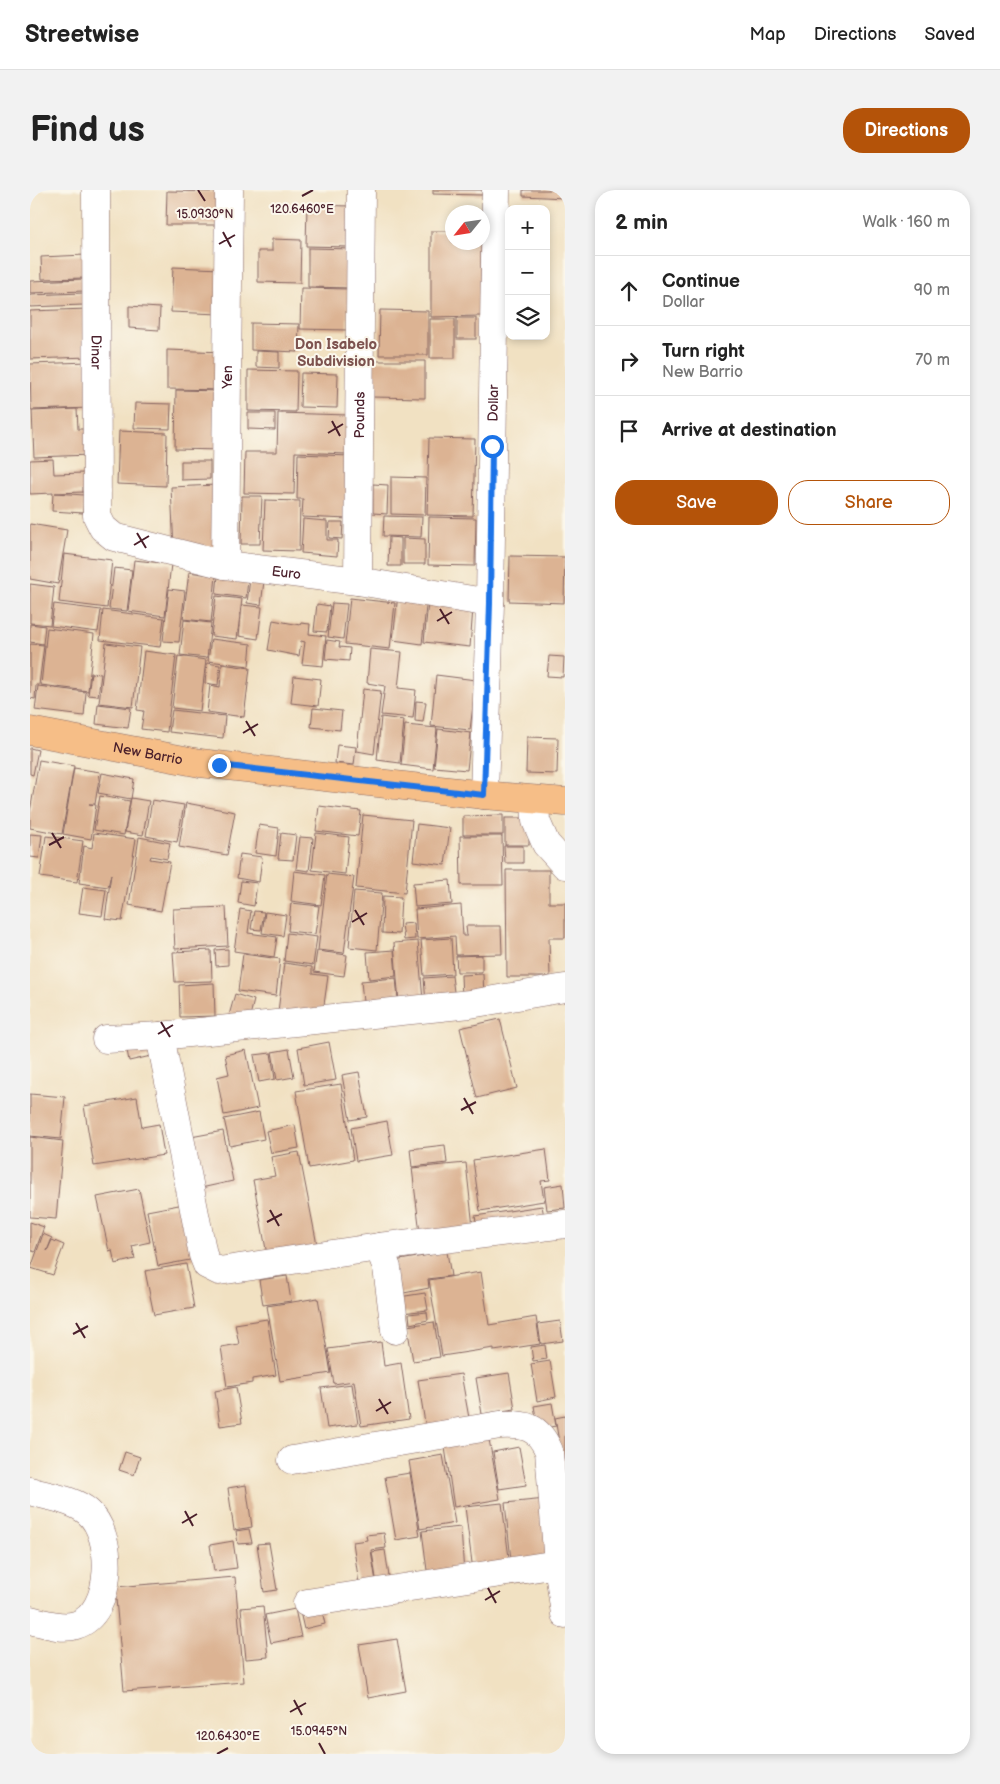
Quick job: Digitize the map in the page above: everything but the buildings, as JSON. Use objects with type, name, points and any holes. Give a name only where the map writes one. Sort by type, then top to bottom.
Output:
[{"type":"main road","name":"New Barrio","points":[[30,732],[200,763],[484,795],[565,802]]},
{"type":"street","name":"Dinar","points":[[96,190],[97,516]]},
{"type":"street","name":"Yen","points":[[225,565],[228,190]]},
{"type":"street","name":"Pounds","points":[[358,580],[361,190]]},
{"type":"street","name":"Dollar","points":[[484,795],[490,603],[496,190]]},
{"type":"street","name":"Euro","points":[[97,516],[103,528],[114,537],[225,565],[358,580],[490,603]]},
{"type":"street","points":[[535,800],[536,821],[546,844],[565,866]]},
{"type":"street","points":[[106,1039],[160,1036],[470,1004],[565,988]]},
{"type":"street","points":[[160,1036],[203,1254],[207,1265],[219,1271],[380,1247],[565,1224]]},
{"type":"street","points":[[380,1247],[387,1268],[395,1330]]},
{"type":"street","points":[[292,1460],[500,1425],[520,1424],[533,1430],[544,1440],[549,1452],[558,1564],[565,1614]]},
{"type":"street","points":[[30,1491],[72,1503],[88,1512],[101,1528],[108,1573],[94,1614],[76,1625],[59,1626],[30,1620]]},
{"type":"street","points":[[307,1602],[558,1564]]},
{"type":"district","name":"Don Isabelo Subdivision","points":[[336,352]]},
{"type":"route","points":[[219,765],[484,795],[490,603],[492,446]]}]
